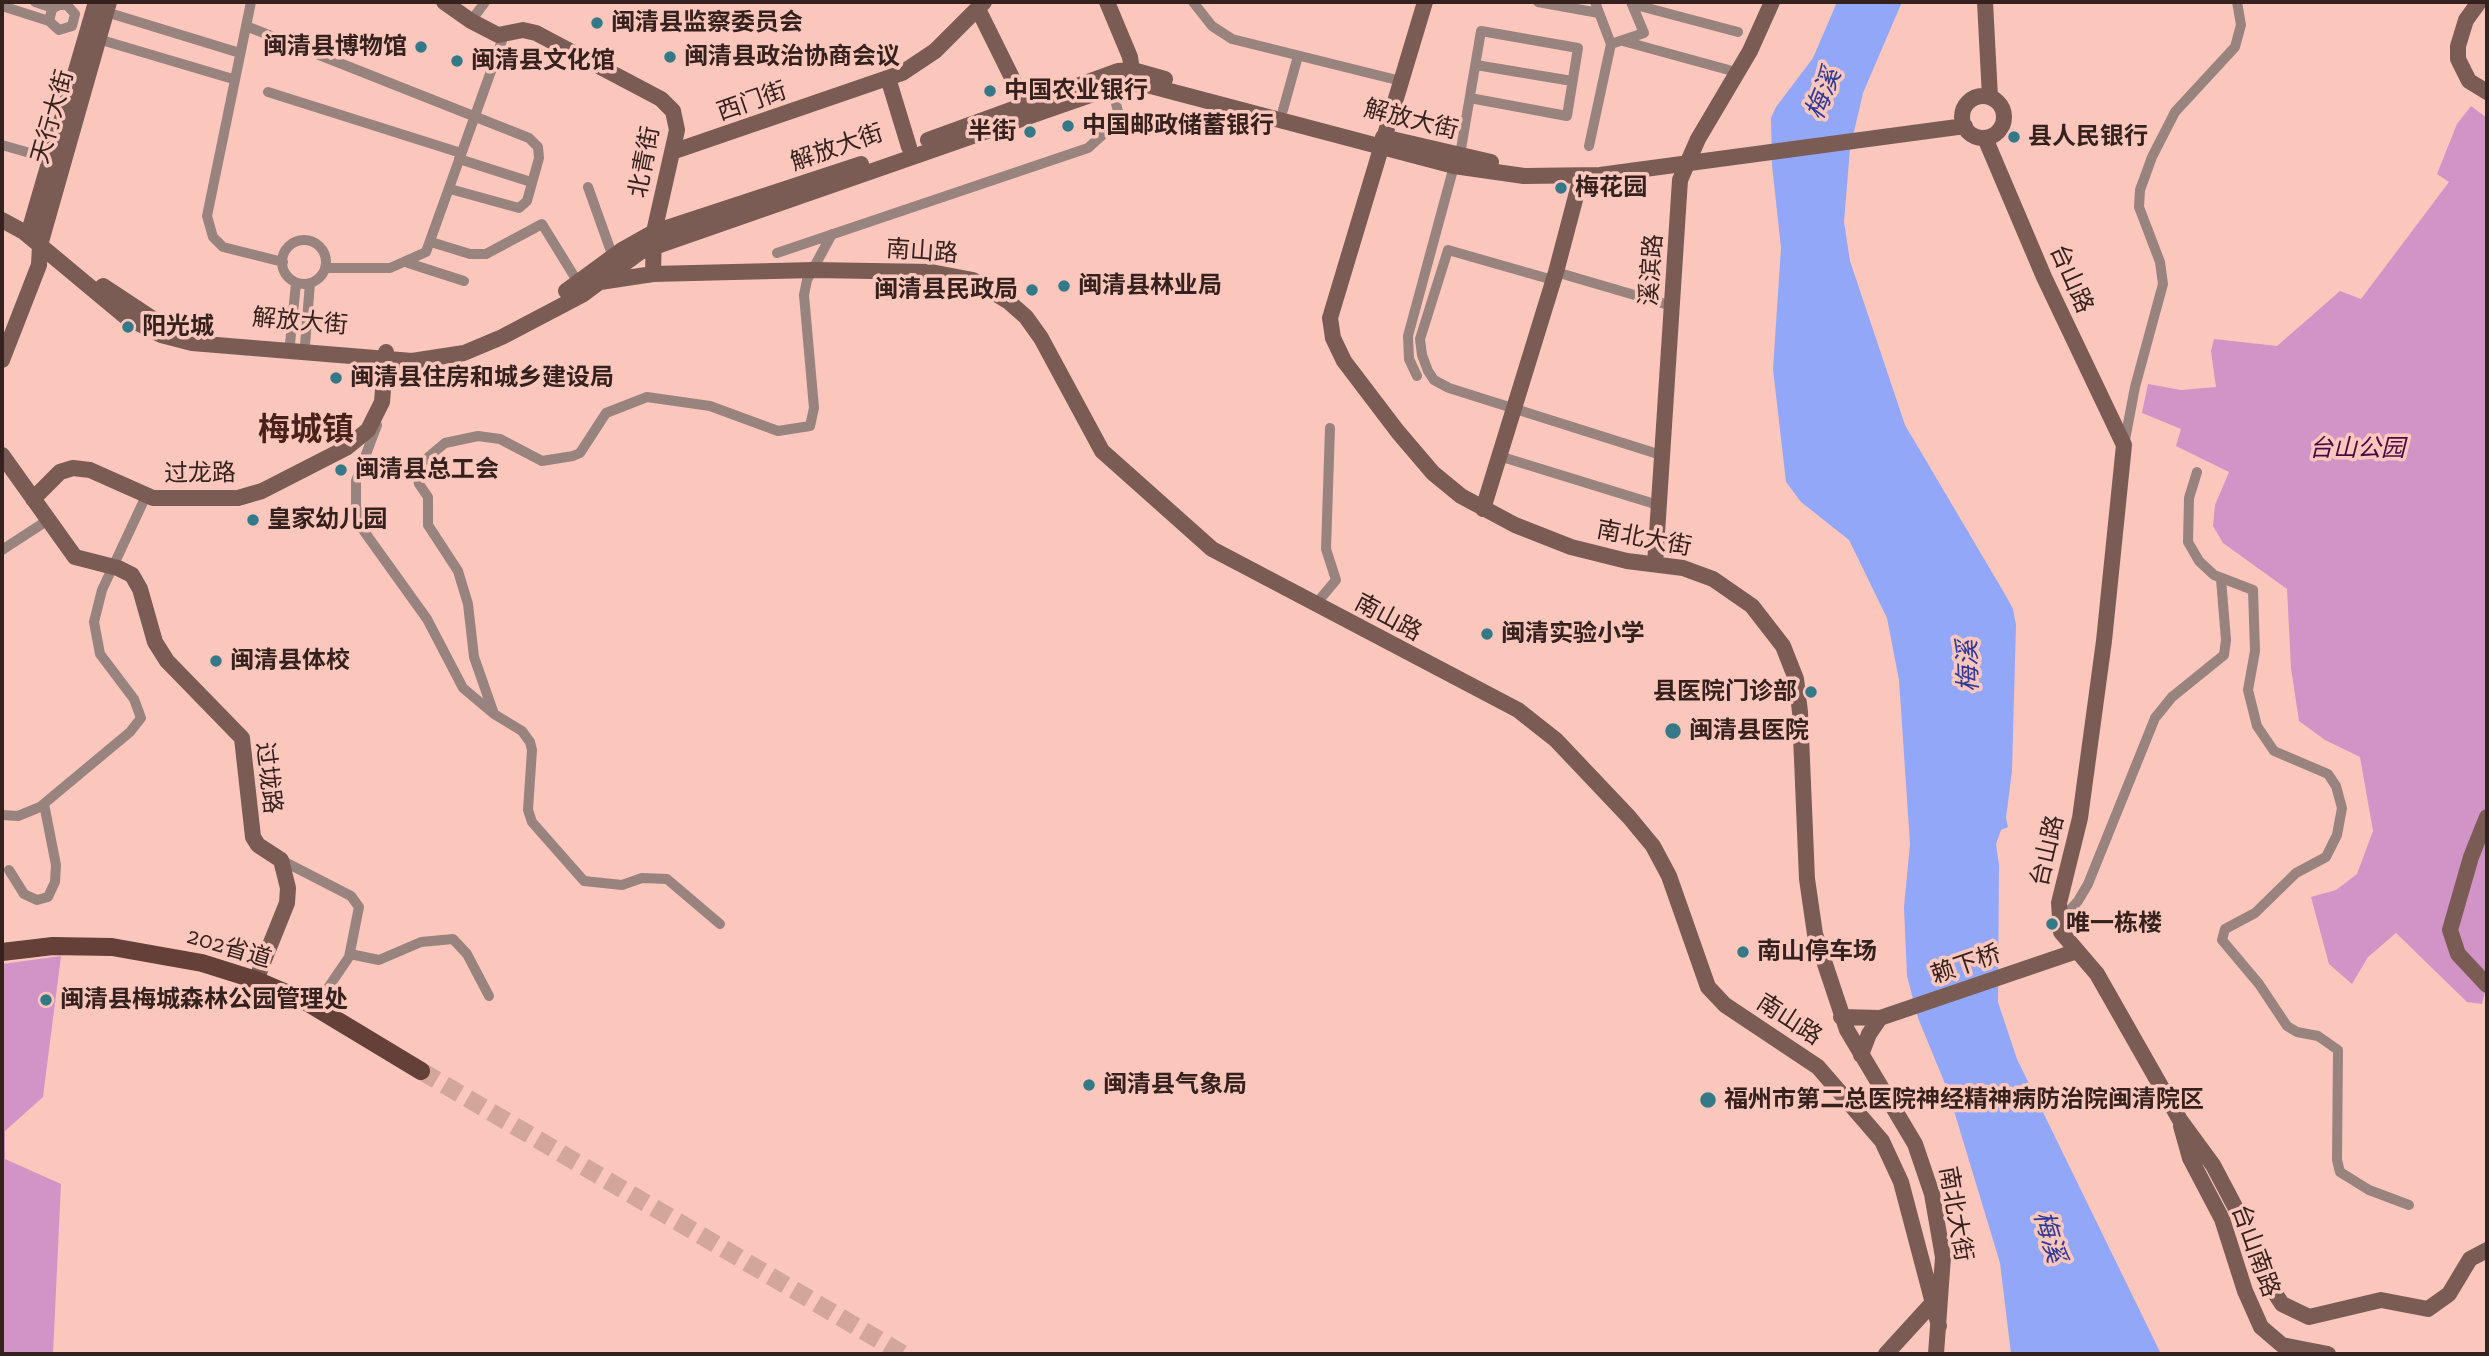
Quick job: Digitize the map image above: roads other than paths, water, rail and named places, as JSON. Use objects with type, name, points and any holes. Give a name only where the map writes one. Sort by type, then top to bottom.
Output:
[{"type":"main road","name":"202省道","points":[[2,952],[53,946],[138,950],[194,961],[256,980],[315,1007],[421,1071]]},
{"type":"street","points":[[35,2],[53,8],[67,5],[92,30]]},
{"type":"street","points":[[251,2],[208,200],[208,225],[223,247],[283,261]]},
{"type":"street","name":"北青街","points":[[444,2],[490,33],[504,35],[523,30],[536,33],[661,99],[673,111],[676,119],[672,152],[653,239],[653,274]]},
{"type":"street","points":[[471,21],[485,2]]},
{"type":"street","points":[[1107,2],[1132,76]]},
{"type":"street","points":[[1193,2],[1198,12],[1221,34],[1298,56],[1401,80]]},
{"type":"street","name":"南北大街","points":[[1425,2],[1333,307],[1333,338],[1344,361],[1424,463],[1449,488],[1483,509],[1571,547],[1619,560],[1697,573],[1733,591],[1760,615],[1788,656],[1796,679],[1800,712],[1810,912],[1841,1017],[1909,1134],[1925,1167],[1943,1258],[1936,1299]]},
{"type":"street","points":[[1538,2],[1597,7],[1611,44],[1589,146]]},
{"type":"street","name":"溪滨路","points":[[1655,564],[1680,180],[1689,158],[1772,2]]},
{"type":"street","points":[[1985,2],[1990,97]]},
{"type":"street","points":[[2124,445],[2137,379],[2163,284],[2160,262],[2139,207],[2140,190],[2155,150],[2175,112],[2235,47],[2241,25],[2237,2]]},
{"type":"street","points":[[2479,2],[2466,20],[2458,46],[2458,59],[2469,81],[2487,92]]},
{"type":"street","points":[[1611,44],[1644,33],[1632,3]]},
{"type":"street","points":[[1632,3],[1738,32]]},
{"type":"street","points":[[104,5],[240,52]]},
{"type":"street","name":"天行大街","points":[[36,235],[92,30],[104,5]]},
{"type":"street","points":[[981,5],[1025,104]]},
{"type":"street","name":"西门街","points":[[672,152],[888,78],[925,59],[981,5]]},
{"type":"street","points":[[2,6],[49,21],[60,30],[70,27],[92,30],[233,79]]},
{"type":"street","points":[[49,21],[53,8]]},
{"type":"street","points":[[70,27],[75,14]]},
{"type":"street","points":[[246,26],[534,142],[539,152],[524,205],[513,209],[450,189]]},
{"type":"street","points":[[2,360],[39,265],[36,235],[51,159],[92,30]]},
{"type":"street","points":[[1417,376],[1409,359],[1408,336],[1457,160],[1481,31],[1578,48],[1567,116],[1470,98]]},
{"type":"street","points":[[326,268],[379,269],[408,263],[426,252],[504,35]]},
{"type":"street","points":[[1623,41],[1736,72]]},
{"type":"street","points":[[1283,110],[1298,56]]},
{"type":"street","points":[[1476,65],[1572,81]]},
{"type":"street","name":"解放大街","points":[[2,220],[36,235],[114,295],[153,319],[212,336],[386,355],[462,344],[493,331],[579,284],[613,257],[653,239],[1118,71],[1382,142],[1524,176],[1581,177],[1689,158]]},
{"type":"street","name":"解放大街","points":[[2,210],[16,215],[113,307],[161,335],[191,343],[437,359],[475,349],[582,295],[653,239],[1132,76],[1283,110],[1382,142]]},
{"type":"street","points":[[888,78],[909,147]]},
{"type":"street","points":[[268,92],[531,182]]},
{"type":"street","points":[[777,253],[1088,148],[1120,119],[1114,96]]},
{"type":"street","points":[[1990,97],[2001,105],[2005,118],[1999,131],[1985,138],[1975,136],[1964,123],[1970,101],[1990,97]]},
{"type":"street","name":"解放大街","points":[[1457,160],[1558,167],[1608,164],[1689,158],[1964,123]]},
{"type":"street","name":"台山路","points":[[1985,138],[2044,277],[2124,445],[2108,607],[2082,802],[2059,903],[2058,923],[2061,932],[2103,985],[2180,1120],[2223,1182],[2251,1237],[2274,1295],[2295,1313],[2319,1315],[2381,1300],[2428,1309],[2449,1294],[2470,1259],[2487,1250]]},
{"type":"street","points":[[2,145],[51,159]]},
{"type":"street","points":[[1483,509],[1555,276],[1581,177]]},
{"type":"street","points":[[587,187],[613,257]]},
{"type":"street","points":[[431,242],[470,254],[486,254],[542,224],[579,284]]},
{"type":"street","points":[[494,714],[474,657],[468,604],[458,572],[428,525],[428,497],[419,484],[417,474],[420,464],[445,443],[478,436],[500,439],[542,461],[573,456],[580,453],[606,413],[647,397],[710,406],[778,431],[810,426],[814,408],[804,295],[832,234]]},
{"type":"street","points":[[304,241],[323,250],[326,268],[322,276],[310,284],[296,283],[285,273],[283,261],[290,246],[304,241]]},
{"type":"street","points":[[1661,454],[1449,388],[1434,380],[1422,355],[1422,328],[1448,250],[1672,306]]},
{"type":"street","points":[[408,263],[464,281]]},
{"type":"street","name":"南山路","points":[[600,282],[653,274],[814,270],[950,274],[973,279],[994,291],[1033,325],[1091,434],[1108,457],[1217,553],[1524,715],[1556,740],[1653,846],[1669,876],[1708,987],[1725,1005],[1818,1067],[1882,1141],[1901,1182],[1936,1299],[1939,1326],[1936,1354]]},
{"type":"street","points":[[296,283],[297,344]]},
{"type":"street","points":[[297,344],[310,284]]},
{"type":"street","name":"过龙路","points":[[33,499],[60,472],[81,468],[146,496],[238,498],[262,491],[355,443],[368,430],[382,402],[386,355]]},
{"type":"street","points":[[382,402],[380,418],[356,481],[356,506],[362,527],[426,619],[463,688],[494,714],[522,732],[530,742],[533,750],[529,816],[578,877],[593,884],[622,885],[642,878],[667,879],[720,924]]},
{"type":"street","points":[[1315,605],[1336,580],[1326,549],[1330,428]]},
{"type":"street","name":"过垅路","points":[[2,455],[75,557],[125,571],[136,582],[155,642],[167,661],[242,738],[253,836],[258,845],[281,860]]},
{"type":"street","points":[[1499,456],[1658,505]]},
{"type":"street","points":[[2197,472],[2189,498],[2188,542],[2206,569],[2221,579],[2253,590],[2255,651],[2248,690],[2252,709],[2263,735],[2268,745],[2281,755],[2328,774],[2336,786],[2342,808],[2337,835],[2326,857],[2296,873],[2255,913],[2225,929],[2222,940],[2259,984],[2287,1026],[2297,1032],[2318,1036],[2338,1050],[2336,1160],[2340,1172],[2369,1190],[2409,1205]]},
{"type":"street","points":[[2,815],[26,814],[44,804],[130,732],[141,718],[134,699],[104,662],[97,647],[94,612],[146,496]]},
{"type":"street","points":[[2,550],[48,520]]},
{"type":"street","points":[[2058,923],[2078,901],[2088,884],[2155,718],[2172,697],[2224,655],[2226,640],[2221,579]]},
{"type":"street","points":[[9,870],[24,894],[37,900],[48,897],[55,882],[56,865],[44,804]]},
{"type":"street","points":[[2487,817],[2471,857],[2450,930],[2458,954],[2487,985]]},
{"type":"street","points":[[281,860],[355,899],[360,911],[350,954],[315,1007]]},
{"type":"street","points":[[256,980],[287,903],[288,888],[281,860]]},
{"type":"street","points":[[350,954],[379,960],[421,942],[453,939],[467,954],[489,996]]},
{"type":"street","name":"赖下桥","points":[[1885,1017],[2077,951]]},
{"type":"street","points":[[1841,1017],[1885,1017]]},
{"type":"street","points":[[1861,1055],[1869,1034],[1885,1017]]},
{"type":"street","name":"台山南路","points":[[2180,1120],[2187,1150],[2222,1219],[2245,1291],[2261,1327],[2282,1345],[2328,1354]]},
{"type":"street","points":[[1886,1354],[1936,1299]]},
{"type":"water","name":"梅溪","points":[[1837,2],[1902,2],[1863,93],[1850,149],[1844,222],[1850,261],[1905,425],[2006,596],[2013,609],[2016,625],[2012,771],[2006,818],[2008,827],[2001,830],[1996,844],[1999,865],[1998,1002],[2017,1059],[2161,1354],[2011,1354],[2000,1263],[1948,1091],[1918,1018],[1907,976],[1904,907],[1910,844],[1899,680],[1887,618],[1849,540],[1801,502],[1786,482],[1773,369],[1781,248],[1772,165],[1771,118],[1776,107],[1813,58]]},
{"type":"tunnel","points":[[421,1071],[903,1354]]},
{"type":"place","name":"闽清县监察委员会","points":[[597,23]]},
{"type":"place","name":"闽清县博物馆","points":[[421,47]]},
{"type":"place","name":"闽清县政治协商会议","points":[[670,57]]},
{"type":"place","name":"闽清县文化馆","points":[[457,61]]},
{"type":"place","name":"中国农业银行","points":[[990,91]]},
{"type":"place","name":"中国邮政储蓄银行","points":[[1068,126]]},
{"type":"place","name":"半街","points":[[1030,132]]},
{"type":"place","name":"县人民银行","points":[[2014,137]]},
{"type":"place","name":"梅花园","points":[[1561,188]]},
{"type":"place","name":"闽清县林业局","points":[[1064,286]]},
{"type":"place","name":"闽清县民政局","points":[[1032,290]]},
{"type":"place","name":"阳光城","points":[[128,327]]},
{"type":"place","name":"闽清县住房和城乡建设局","points":[[336,378]]},
{"type":"place","name":"闽清县总工会","points":[[341,470]]},
{"type":"place","name":"皇家幼儿园","points":[[253,520]]},
{"type":"place","name":"闽清实验小学","points":[[1487,634]]},
{"type":"place","name":"闽清县体校","points":[[216,661]]},
{"type":"place","name":"县医院门诊部","points":[[1811,692]]},
{"type":"place","name":"闽清县医院","points":[[1673,731]]},
{"type":"place","name":"唯一栋楼","points":[[2052,924]]},
{"type":"place","name":"南山停车场","points":[[1743,952]]},
{"type":"place","name":"闽清县梅城森林公园管理处","points":[[46,1000]]},
{"type":"place","name":"闽清县气象局","points":[[1089,1085]]},
{"type":"place","name":"福州市第二总医院神经精神病防治院闽清院区","points":[[1708,1100]]},
{"type":"district","name":"梅城镇","points":[[306,431]]},
{"type":"park label","name":"台山公园","points":[[2357,449]]}]
